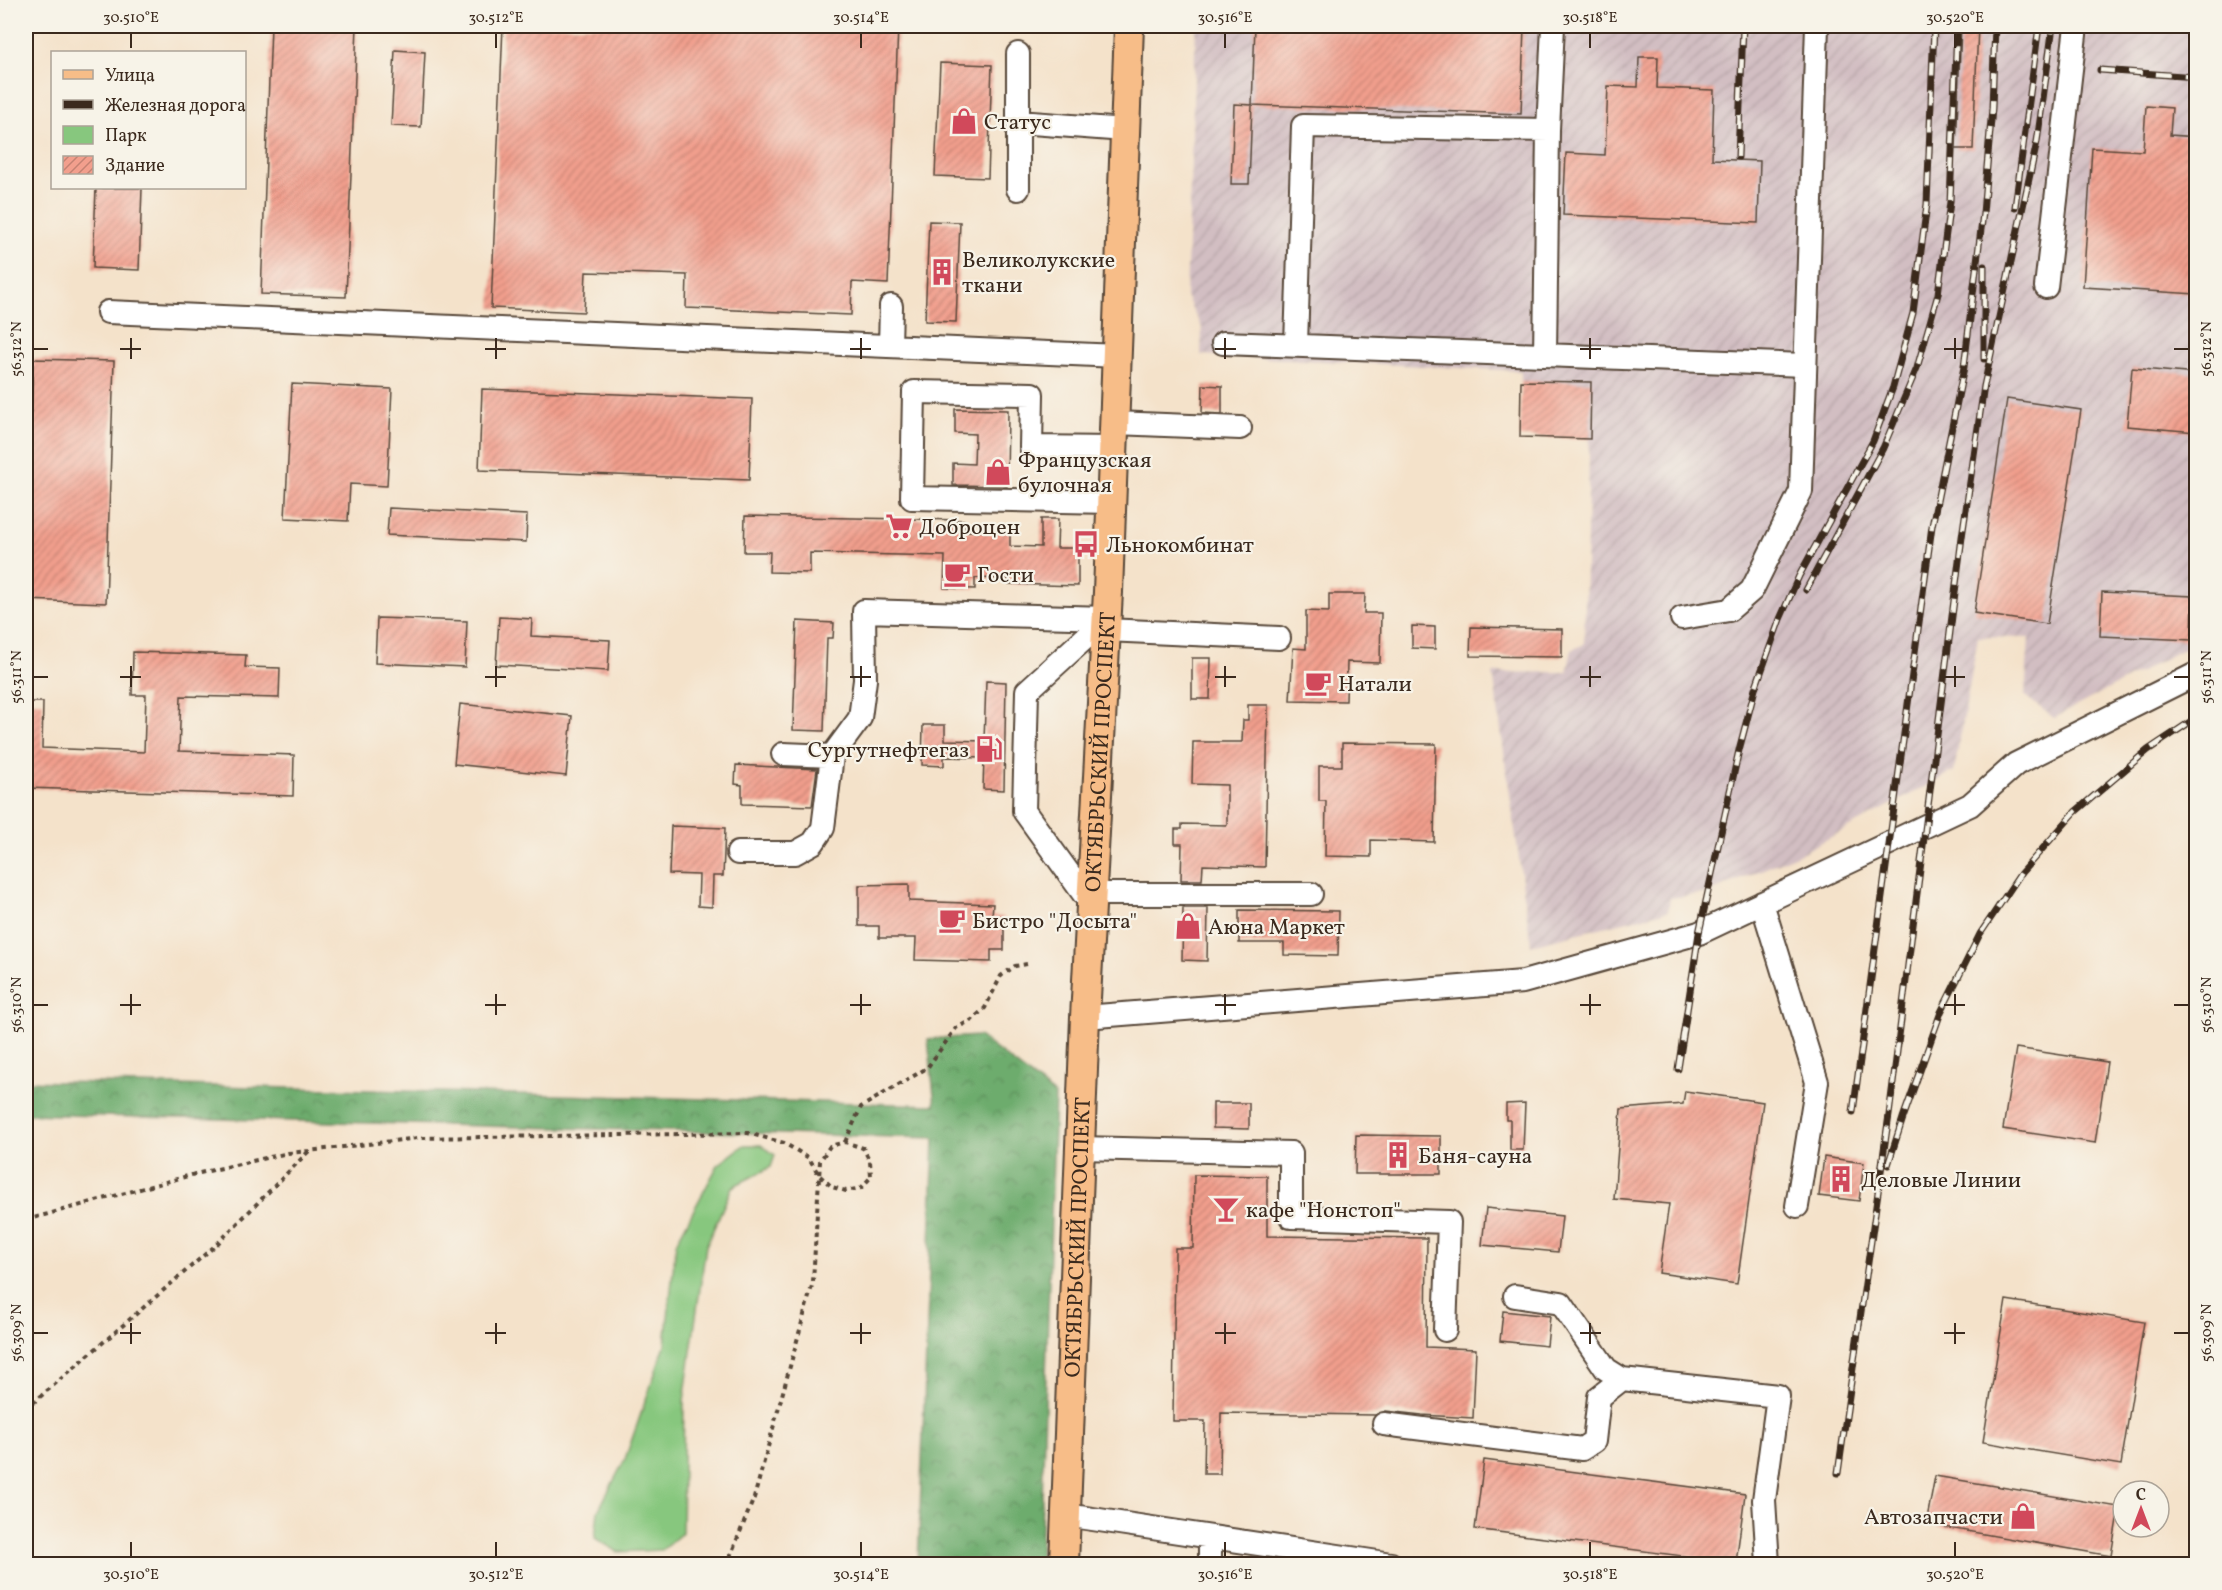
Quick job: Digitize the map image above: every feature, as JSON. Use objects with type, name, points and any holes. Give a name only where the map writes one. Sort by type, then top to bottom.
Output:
[{"type":"main road","name":"ОКТЯБРЬСКИЙ ПРОСПЕКТ","points":[[1064,1564],[1085,1017],[1118,356],[1129,26]]},
{"type":"street","points":[[1545,355],[1548,130],[1553,26]]},
{"type":"street","points":[[1682,618],[1729,610],[1752,590],[1801,491],[1817,26]]},
{"type":"street","points":[[2046,287],[2076,26]]},
{"type":"street","points":[[1018,54],[1018,189]]},
{"type":"street","points":[[1018,122],[1125,130]]},
{"type":"street","points":[[1296,345],[1303,126],[1548,130]]},
{"type":"street","points":[[890,346],[891,306]]},
{"type":"street","points":[[108,312],[1118,356]]},
{"type":"street","points":[[1223,343],[1805,365]]},
{"type":"street","points":[[1111,502],[912,498],[914,392],[1032,394],[1031,447],[1114,436],[1240,428]]},
{"type":"street","points":[[738,853],[795,853],[813,843],[823,828],[832,756],[860,718],[865,680],[864,610],[1106,624],[1279,638]]},
{"type":"street","points":[[1106,624],[1027,691],[1024,811],[1091,899],[1311,894]]},
{"type":"street","points":[[1085,1017],[1523,982],[1699,933],[1970,805],[2016,764],[2196,674]]},
{"type":"street","points":[[783,754],[832,756]]},
{"type":"street","points":[[1762,903],[1817,1082],[1797,1206]]},
{"type":"street","points":[[1080,1148],[1291,1153],[1291,1217],[1449,1222],[1446,1330]]},
{"type":"street","points":[[1515,1296],[1561,1303],[1606,1369],[1622,1379],[1778,1396],[1764,1500],[1768,1564]]},
{"type":"street","points":[[1384,1424],[1582,1449],[1594,1441],[1599,1397],[1622,1379]]},
{"type":"street","points":[[1066,1515],[1391,1564]]},
{"type":"street","points":[[1210,1537],[1210,1564]]},
{"type":"path","points":[[845,1142],[861,1107],[927,1068],[956,1028],[972,1020],[985,1008],[1001,976],[1015,966],[1027,964]]},
{"type":"path","points":[[26,1220],[195,1174],[288,1153],[418,1138],[748,1133],[784,1143],[801,1153],[809,1158],[819,1175],[832,1187],[846,1191],[861,1188],[871,1177],[870,1161],[863,1148],[845,1142],[830,1146],[820,1161],[819,1175],[813,1282],[754,1498],[727,1564]]},
{"type":"path","points":[[26,1409],[217,1244],[309,1151]]},
{"type":"shaded area","points":[[1196,26],[2196,26],[2196,642],[2054,718],[2025,696],[2029,638],[1978,637],[1954,771],[1803,852],[1708,893],[1670,898],[1668,911],[1531,945],[1493,673],[1567,672],[1572,650],[1584,644],[1591,383],[1521,381],[1521,371],[1201,355],[1202,328],[1186,296]]},
{"type":"green space","points":[[979,1036],[1055,1095],[1040,1564],[918,1564],[934,1138],[26,1114],[26,1081],[935,1105],[928,1039]]},
{"type":"green space","points":[[744,1145],[761,1145],[775,1155],[771,1167],[732,1187],[706,1246],[684,1401],[682,1533],[662,1550],[618,1552],[595,1538],[598,1511],[625,1459],[665,1345],[676,1243],[718,1165]]},
{"type":"building","points":[[271,26],[357,26],[346,297],[261,294]]},
{"type":"building","points":[[503,26],[898,26],[888,284],[852,282],[851,315],[686,308],[687,275],[586,272],[584,312],[491,308]]},
{"type":"building","points":[[1255,26],[1524,26],[1521,114],[1252,105]]},
{"type":"building","points":[[1961,26],[1978,26],[1973,149],[1956,149]]},
{"type":"building","points":[[395,50],[425,52],[421,127],[391,126]]},
{"type":"building","points":[[1639,57],[1658,57],[1657,88],[1714,90],[1712,159],[1760,161],[1758,223],[1563,215],[1566,153],[1605,155],[1608,86],[1638,87]]},
{"type":"building","points":[[940,63],[992,65],[988,178],[935,176]]},
{"type":"building","points":[[1234,104],[1252,105],[1249,184],[1231,184]]},
{"type":"building","points":[[2146,106],[2172,108],[2170,135],[2196,137],[2196,294],[2083,287],[2092,148],[2143,151]]},
{"type":"building","points":[[96,189],[142,189],[139,270],[93,268]]},
{"type":"building","name":"Великолукские ткани","points":[[929,221],[960,222],[956,322],[925,321]]},
{"type":"building","points":[[33,359],[114,361],[106,603],[26,600]]},
{"type":"building","points":[[2132,368],[2196,374],[2196,432],[2127,426]]},
{"type":"building","points":[[1521,381],[1591,382],[1590,439],[1520,437]]},
{"type":"building","points":[[292,384],[392,389],[387,486],[350,484],[348,521],[285,518]]},
{"type":"building","points":[[1203,385],[1222,386],[1222,414],[1202,413]]},
{"type":"building","points":[[482,389],[752,399],[749,480],[479,470]]},
{"type":"building","points":[[2007,399],[2081,410],[2047,624],[1974,613]]},
{"type":"building","points":[[955,409],[1008,410],[1007,486],[953,485],[953,463],[974,464],[975,434],[955,433]]},
{"type":"building","points":[[389,508],[527,515],[526,542],[387,535]]},
{"type":"building","points":[[745,516],[964,520],[964,531],[1010,532],[1010,546],[1041,547],[1041,519],[1058,519],[1057,548],[1078,548],[1078,586],[1009,584],[1009,579],[975,578],[975,589],[944,588],[945,556],[810,553],[810,573],[769,572],[770,552],[744,552]]},
{"type":"building","points":[[2102,592],[2193,596],[2192,640],[2100,636]]},
{"type":"building","points":[[1329,594],[1365,594],[1364,613],[1381,613],[1380,663],[1347,662],[1346,701],[1290,700],[1293,648],[1306,649],[1306,611],[1329,612]]},
{"type":"building","points":[[499,617],[532,619],[531,636],[610,640],[608,671],[496,665]]},
{"type":"building","points":[[377,618],[467,621],[465,667],[375,663]]},
{"type":"building","points":[[797,621],[834,623],[833,638],[827,638],[824,731],[793,730]]},
{"type":"building","points":[[1412,626],[1435,627],[1435,649],[1412,648]]},
{"type":"building","points":[[1471,627],[1562,629],[1562,657],[1470,656]]},
{"type":"building","points":[[133,652],[246,655],[245,667],[280,668],[279,698],[181,696],[179,751],[294,755],[293,796],[26,788],[26,702],[43,702],[42,748],[144,752],[146,695],[132,695]]},
{"type":"building","points":[[1192,658],[1211,658],[1210,699],[1192,699]]},
{"type":"building","points":[[986,681],[1006,682],[1004,790],[983,789],[984,758],[944,757],[944,766],[922,765],[923,725],[945,725],[945,740],[984,741]]},
{"type":"building","points":[[460,704],[572,716],[566,776],[454,764]]},
{"type":"building","points":[[1248,705],[1268,705],[1265,867],[1203,865],[1202,880],[1181,880],[1182,844],[1175,844],[1175,829],[1182,829],[1182,824],[1227,825],[1227,785],[1192,784],[1193,742],[1242,742],[1243,720],[1248,720]]},
{"type":"building","points":[[1342,743],[1436,744],[1434,842],[1371,840],[1371,857],[1325,856],[1326,801],[1319,801],[1319,766],[1342,766]]},
{"type":"building","points":[[736,765],[817,769],[812,806],[742,804],[742,785],[735,784]]},
{"type":"building","points":[[671,826],[725,828],[723,876],[713,876],[712,907],[698,906],[699,875],[669,874]]},
{"type":"building","points":[[909,884],[909,901],[993,904],[992,916],[1004,917],[1004,950],[991,950],[991,962],[915,960],[916,938],[879,938],[879,926],[859,926],[859,885]]},
{"type":"building","points":[[1183,908],[1208,908],[1207,961],[1182,960]]},
{"type":"building","points":[[1239,910],[1339,911],[1338,956],[1284,955],[1284,943],[1239,943]]},
{"type":"building","points":[[2016,1048],[2107,1062],[2095,1143],[2003,1129]]},
{"type":"building","points":[[1685,1091],[1763,1102],[1737,1284],[1659,1273],[1669,1204],[1614,1199],[1621,1109],[1683,1104]]},
{"type":"building","points":[[1213,1103],[1249,1103],[1249,1129],[1213,1128]]},
{"type":"building","points":[[1525,1103],[1523,1150],[1510,1150],[1510,1120],[1506,1120],[1506,1104]]},
{"type":"building","name":"Баня-сауна","points":[[1356,1135],[1441,1136],[1441,1174],[1355,1174]]},
{"type":"building","name":"Деловые Линии","points":[[1824,1157],[1864,1163],[1859,1201],[1819,1196]]},
{"type":"building","points":[[1194,1175],[1267,1176],[1267,1236],[1427,1238],[1426,1347],[1476,1349],[1473,1418],[1386,1411],[1375,1415],[1221,1413],[1220,1474],[1204,1474],[1205,1421],[1173,1421],[1175,1248],[1193,1248]]},
{"type":"building","points":[[1486,1208],[1562,1216],[1558,1252],[1482,1245]]},
{"type":"building","points":[[2006,1300],[2144,1322],[2121,1465],[1983,1442]]},
{"type":"building","points":[[1503,1311],[1550,1316],[1547,1346],[1500,1341]]},
{"type":"building","points":[[1484,1460],[1745,1494],[1736,1563],[1475,1529]]},
{"type":"building","name":"Автозапчасти","points":[[1935,1476],[2111,1506],[2111,1539],[2114,1539],[2111,1556],[1926,1524]]},
{"type":"railway","points":[[1738,157],[1743,26]]},
{"type":"railway","points":[[1678,1069],[1699,933],[1739,750],[1755,689],[1780,619],[1799,576],[1873,441],[1893,387],[1913,313],[1927,204],[1934,26]]},
{"type":"railway","points":[[1806,590],[1883,448],[1917,368],[1938,294],[1950,202],[1957,26]]},
{"type":"railway","points":[[1853,1112],[1932,526],[1964,367],[1983,213],[1992,108],[1995,26]]},
{"type":"railway","points":[[2015,207],[2039,26]]},
{"type":"railway","points":[[1838,1473],[1889,1115],[1962,537],[1984,386],[2037,142],[2053,26]]},
{"type":"railway","points":[[2100,70],[2196,77]]},
{"type":"railway","points":[[1984,266],[1984,359]]},
{"type":"railway","points":[[1888,1165],[1941,1012],[1980,934],[2021,873],[2075,812],[2148,750],[2196,718]]},
{"type":"place","name":"Статус","points":[[964,121]]},
{"type":"place","name":"Великолукские ткани","points":[[942,272]]},
{"type":"place","name":"Французская булочная","points":[[998,472]]},
{"type":"place","name":"Доброцен","points":[[899,526]]},
{"type":"place","name":"Льнокомбинат","points":[[1086,544]]},
{"type":"place","name":"Гости","points":[[957,574]]},
{"type":"place","name":"Натали","points":[[1318,683]]},
{"type":"place","name":"Сургутнефтегаз","points":[[989,749]]},
{"type":"place","name":"Бистро \"Досыта\"","points":[[952,920]]},
{"type":"place","name":"Аюна Маркет","points":[[1188,926]]},
{"type":"place","name":"Баня-сауна","points":[[1398,1155]]},
{"type":"place","name":"Деловые Линии","points":[[1841,1179]]},
{"type":"place","name":"кафе \"Нонстоп\"","points":[[1226,1209]]},
{"type":"place","name":"Автозапчасти","points":[[2023,1516]]}]
